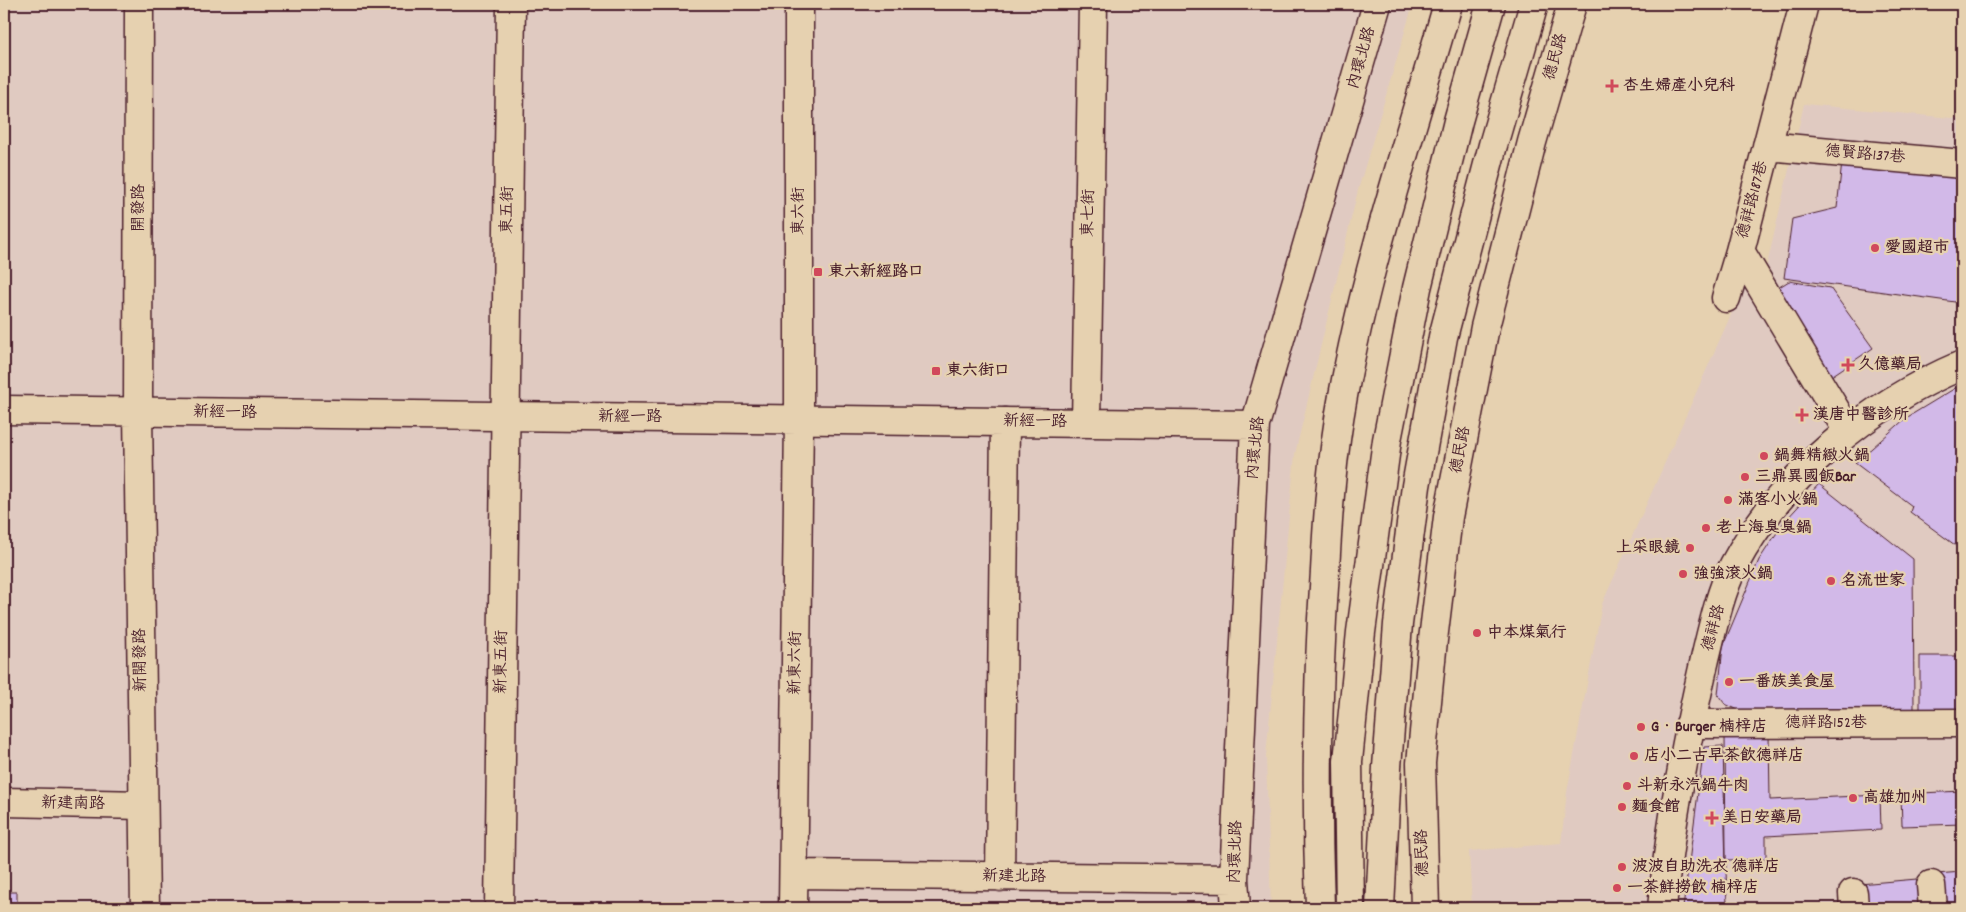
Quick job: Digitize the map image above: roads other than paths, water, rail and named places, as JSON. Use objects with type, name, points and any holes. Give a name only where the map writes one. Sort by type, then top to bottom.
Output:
[{"type":"street","name":"開發路","points":[[138,412],[139,4]]},
{"type":"street","name":"東五街","points":[[505,416],[511,4]]},
{"type":"street","name":"東六街","points":[[798,418],[799,4]]},
{"type":"street","name":"東七街","points":[[1086,423],[1093,4]]},
{"type":"street","name":"內環北路","points":[[1236,908],[1234,879],[1255,425],[1378,4]]},
{"type":"street","points":[[1320,908],[1318,750],[1321,628],[1329,501],[1343,398],[1368,282],[1448,4]]},
{"type":"street","points":[[1350,908],[1348,761],[1361,632],[1387,440],[1418,288],[1458,121],[1491,4]]},
{"type":"street","points":[[1380,908],[1387,766],[1398,624],[1416,486],[1443,337],[1493,145],[1534,4]]},
{"type":"street","name":"德民路","points":[[1425,908],[1421,763],[1448,517],[1484,328],[1532,142],[1572,4]]},
{"type":"street","name":"德祥路187巷","points":[[1804,4],[1740,251],[1848,431]]},
{"type":"street","name":"德賢路137巷","points":[[1767,146],[1962,164]]},
{"type":"street","points":[[1726,298],[1740,251]]},
{"type":"street","name":"德祥路","points":[[1662,908],[1665,874],[1690,724],[1716,614],[1732,567],[1754,530],[1798,476],[1848,431],[1897,398],[1936,376],[1962,366]]},
{"type":"street","name":"新經一路","points":[[4,410],[798,418],[1255,425]]},
{"type":"street","name":"新開發路","points":[[138,412],[145,908]]},
{"type":"street","name":"新東五街","points":[[499,908],[505,416]]},
{"type":"street","name":"新東六街","points":[[793,908],[798,418]]},
{"type":"street","points":[[1000,877],[1005,422]]},
{"type":"street","name":"德祥路152巷","points":[[1690,724],[1962,722]]},
{"type":"street","name":"新建南路","points":[[4,802],[143,805]]},
{"type":"street","name":"新建北路","points":[[794,874],[1234,879]]},
{"type":"place","name":"杏生婦產小兒科","points":[[1612,86]]},
{"type":"place","name":"愛國超市","points":[[1875,248]]},
{"type":"place","name":"東六新經路口","points":[[818,272]]},
{"type":"place","name":"久億藥局","points":[[1848,365]]},
{"type":"place","name":"東六街口","points":[[936,371]]},
{"type":"place","name":"漢唐中醫診所","points":[[1802,415]]},
{"type":"place","name":"鍋舞精緻火鍋","points":[[1764,456]]},
{"type":"place","name":"三鼎異國飯Bar","points":[[1745,477]]},
{"type":"place","name":"滿客小火鍋","points":[[1728,500]]},
{"type":"place","name":"老上海臭臭鍋","points":[[1706,528]]},
{"type":"place","name":"上采眼鏡","points":[[1690,548]]},
{"type":"place","name":"強強滾火鍋","points":[[1683,574]]},
{"type":"place","name":"名流世家","points":[[1831,581]]},
{"type":"place","name":"中本煤氣行","points":[[1477,633]]},
{"type":"place","name":"一番族美食屋","points":[[1729,682]]},
{"type":"place","name":"G．Burger 楠梓店","points":[[1641,727]]},
{"type":"place","name":"店小二古早茶飲德祥店","points":[[1634,756]]},
{"type":"place","name":"斗新永汽鍋牛肉","points":[[1627,786]]},
{"type":"place","name":"高雄加州","points":[[1853,798]]},
{"type":"place","name":"麵食館","points":[[1622,807]]},
{"type":"place","name":"美日安藥局","points":[[1712,818]]},
{"type":"place","name":"波波自助洗衣 德祥店","points":[[1622,867]]},
{"type":"place","name":"一茶鮮撈飲 楠梓店","points":[[1617,888]]}]
